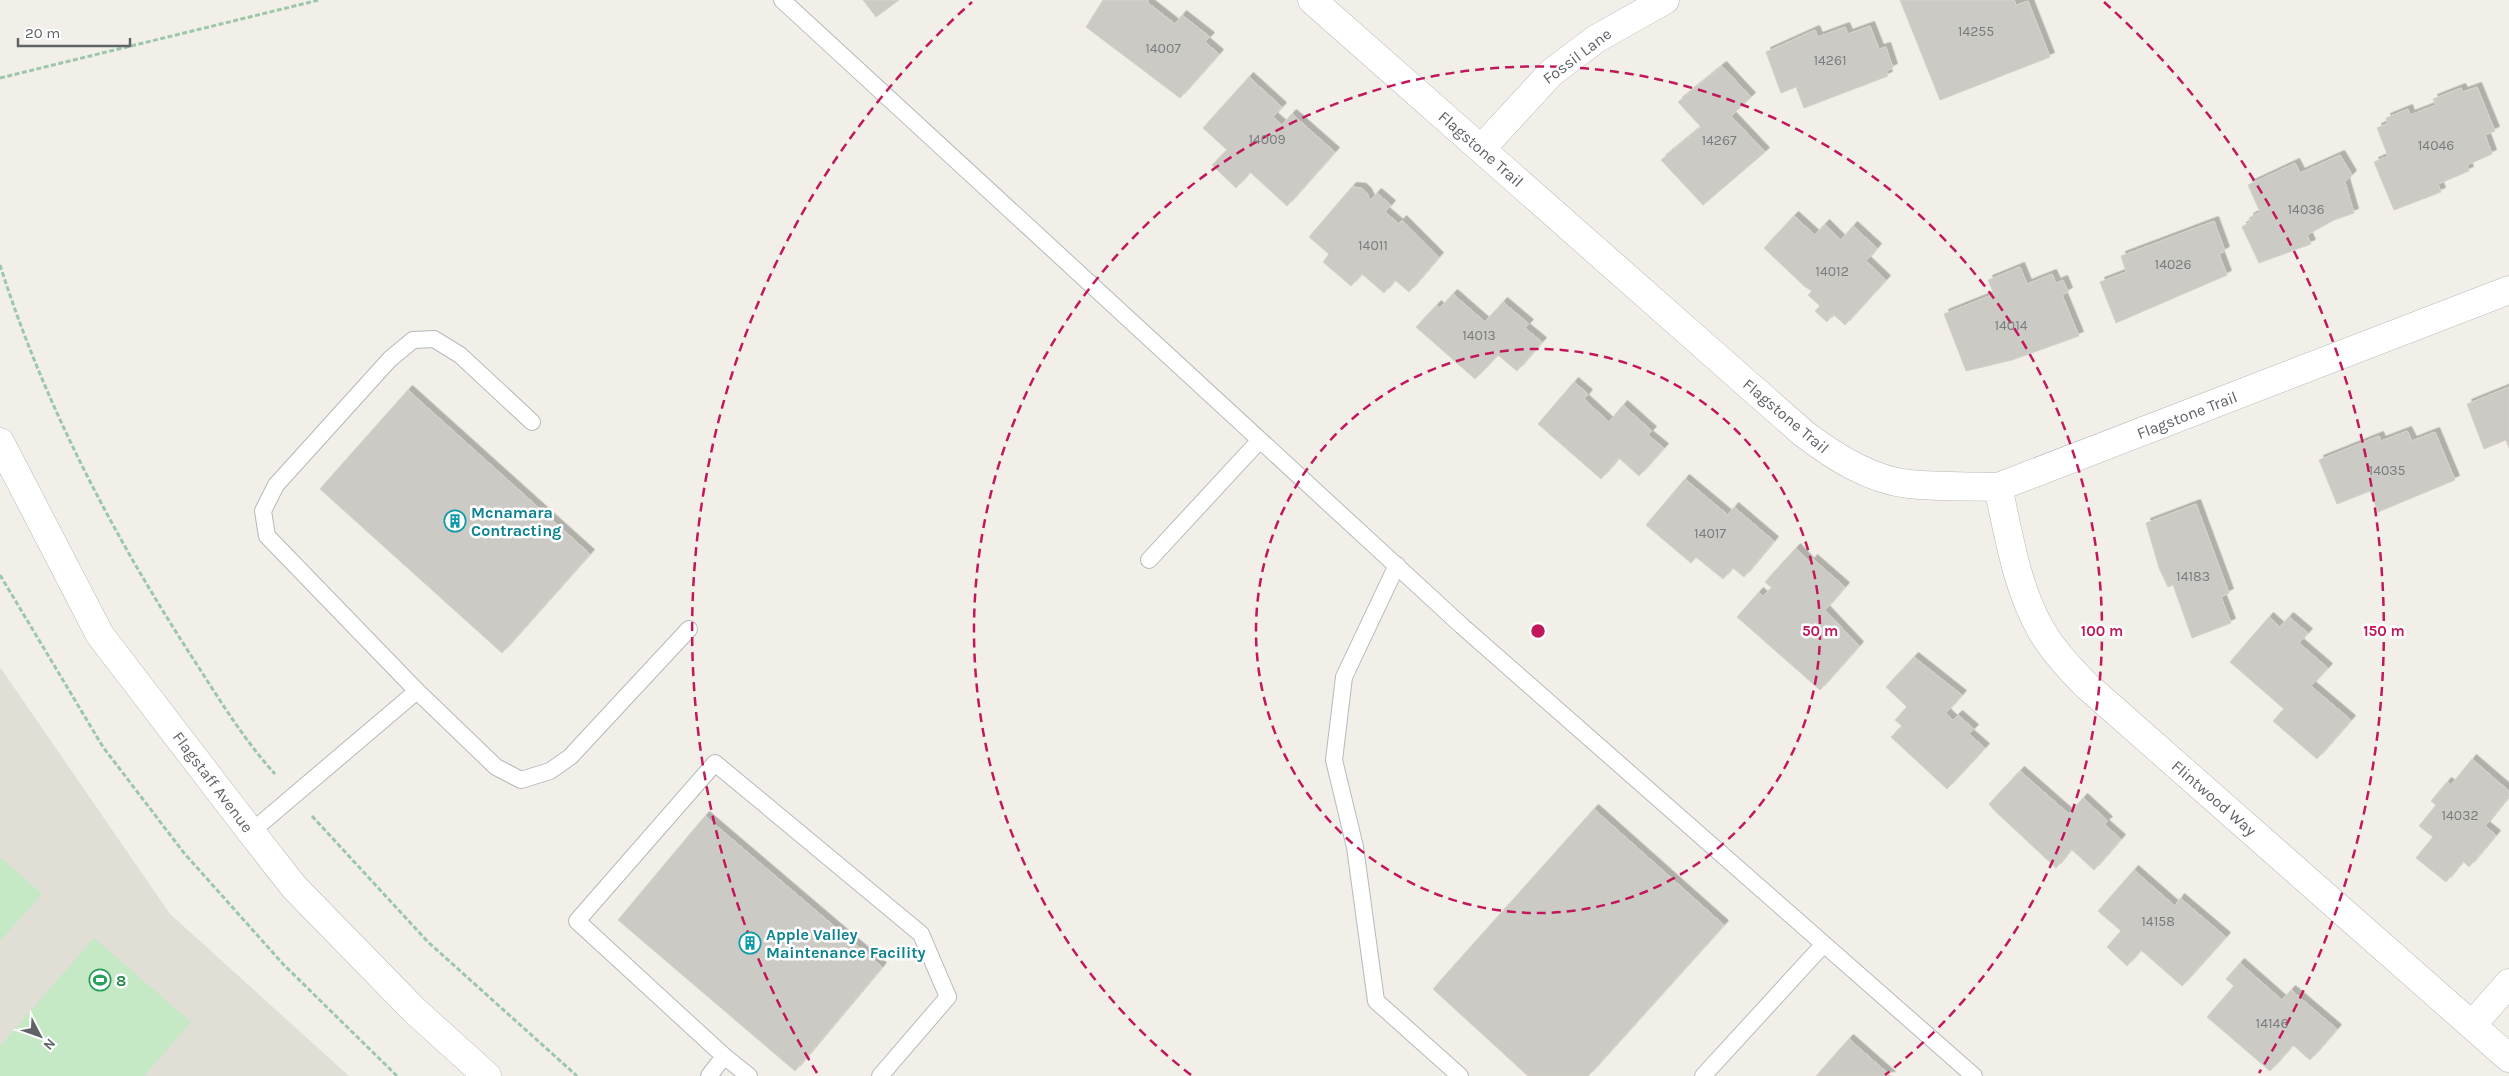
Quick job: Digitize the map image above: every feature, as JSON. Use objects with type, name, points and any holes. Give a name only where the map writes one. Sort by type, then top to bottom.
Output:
[{"type":"street","name":"Flagstone Trail","points":[[1312,0],[1803,433],[1832,455],[1869,473],[1908,484],[1998,487],[2509,290]]},
{"type":"street","name":"Fossil Lane","points":[[1481,149],[1551,73],[1596,38],[1665,0]]},
{"type":"street","name":"Flagstaff Avenue","points":[[0,442],[100,635],[251,832],[308,902],[414,1010],[487,1076]]},
{"type":"street","name":"Flintwood Way","points":[[1998,487],[2025,598],[2041,631],[2061,660],[2087,686],[2509,1058]]},
{"type":"street","points":[[2472,1025],[2509,983]]},
{"type":"lane","points":[[782,0],[1462,626],[1974,1076]]},
{"type":"lane","points":[[532,422],[460,355],[434,339],[413,340],[390,358],[276,485],[263,511],[268,536],[417,691],[496,767],[521,780],[550,771],[570,757],[689,629]]},
{"type":"lane","points":[[1149,560],[1260,440]]},
{"type":"lane","points":[[1397,565],[1344,677],[1334,760],[1355,847],[1376,1001],[1460,1076]]},
{"type":"lane","points":[[251,832],[417,691]]},
{"type":"lane","points":[[749,1076],[724,1056],[576,921],[715,763],[921,934],[948,997],[880,1076]]},
{"type":"lane","points":[[1703,1076],[1824,944]]},
{"type":"lane","points":[[709,1076],[724,1056]]},
{"type":"path","points":[[0,78],[319,0]]},
{"type":"path","points":[[0,265],[39,378],[144,582],[262,761],[428,942],[577,1076]]},
{"type":"path","points":[[0,575],[103,747],[184,853],[283,964],[397,1076]]},
{"type":"shaded area","points":[[0,667],[170,914],[349,1076],[0,1076]]},
{"type":"green space","points":[[0,857],[42,894],[0,941]]},
{"type":"green space","name":"8","points":[[94,938],[191,1022],[144,1076],[0,1076],[0,1046]]},
{"type":"building","points":[[863,0],[899,0],[876,17]]},
{"type":"building","points":[[1103,0],[1149,0],[1147,2],[1175,24],[1182,15],[1210,37],[1205,42],[1219,54],[1180,98],[1086,27]]},
{"type":"building","points":[[1900,0],[2014,0],[2016,5],[2028,1],[2050,57],[1940,100]]},
{"type":"building","points":[[1870,26],[1879,49],[1886,47],[1893,68],[1886,71],[1888,76],[1804,108],[1796,87],[1781,93],[1766,52],[1815,30],[1818,37],[1845,27],[1848,34]]},
{"type":"building","points":[[1722,66],[1751,97],[1731,116],[1765,152],[1703,205],[1661,160],[1701,127],[1678,102]]},
{"type":"building","points":[[1249,77],[1282,107],[1273,117],[1282,125],[1292,114],[1335,152],[1287,206],[1250,172],[1236,188],[1212,165],[1227,150],[1203,128]]},
{"type":"building","points":[[2477,87],[2495,131],[2485,135],[2492,154],[2467,165],[2469,171],[2438,184],[2441,192],[2394,210],[2374,162],[2388,156],[2377,128],[2388,123],[2386,118],[2408,109],[2410,115],[2436,105],[2433,99],[2461,88],[2463,92]]},
{"type":"building","points":[[2340,155],[2352,175],[2345,182],[2354,213],[2334,220],[2307,235],[2311,244],[2259,263],[2242,227],[2250,222],[2249,218],[2260,212],[2248,185],[2295,163],[2300,173]]},
{"type":"building","points":[[1352,187],[1362,188],[1370,200],[1377,193],[1391,205],[1385,212],[1399,224],[1402,220],[1439,257],[1409,292],[1395,280],[1384,293],[1362,274],[1351,286],[1323,262],[1329,254],[1309,237]]},
{"type":"building","points":[[1794,216],[1815,235],[1825,224],[1841,240],[1853,226],[1877,248],[1866,261],[1886,280],[1845,325],[1833,314],[1827,322],[1815,311],[1820,306],[1808,295],[1812,291],[1804,286],[1764,248]]},
{"type":"building","points":[[2214,221],[2225,251],[2219,254],[2227,275],[2116,323],[2100,282],[2126,272],[2121,256]]},
{"type":"building","points":[[2020,267],[2027,284],[2052,274],[2056,283],[2063,280],[2068,292],[2062,295],[2079,336],[2012,360],[1966,371],[1944,314],[1994,294],[1988,280]]},
{"type":"building","points":[[1453,294],[1485,322],[1503,302],[1529,324],[1525,328],[1542,342],[1517,371],[1498,355],[1475,379],[1416,327],[1437,305],[1440,308]]},
{"type":"building","points":[[1574,382],[1588,394],[1584,399],[1609,422],[1623,405],[1652,431],[1648,435],[1664,448],[1639,476],[1619,458],[1601,479],[1538,424]]},
{"type":"building","points":[[2509,387],[2509,448],[2506,440],[2484,449],[2467,404]]},
{"type":"building","name":"Mcnamara Contracting","points":[[408,390],[590,554],[502,653],[320,489]]},
{"type":"building","points":[[2407,431],[2412,441],[2435,432],[2455,480],[2378,512],[2370,491],[2337,504],[2319,460],[2379,436],[2381,441]]},
{"type":"building","points":[[1685,479],[1728,515],[1734,507],[1774,541],[1744,577],[1733,568],[1723,579],[1696,557],[1691,563],[1646,525]]},
{"type":"building","points":[[2196,504],[2229,593],[2221,597],[2231,623],[2192,638],[2173,585],[2168,587],[2159,568],[2146,523]]},
{"type":"building","points":[[1796,548],[1810,563],[1813,559],[1845,587],[1825,610],[1859,646],[1820,690],[1737,617],[1759,592],[1763,596],[1772,588],[1765,582]]},
{"type":"building","points":[[2269,617],[2280,627],[2289,617],[2308,633],[2299,643],[2328,668],[2311,686],[2351,720],[2317,759],[2273,721],[2284,709],[2230,662]]},
{"type":"building","points":[[1914,657],[1962,695],[1946,713],[1953,720],[1958,715],[1974,729],[1969,734],[1985,748],[1947,789],[1891,737],[1902,726],[1895,720],[1907,707],[1886,687]]},
{"type":"building","points":[[2472,759],[2509,791],[2509,796],[2485,826],[2496,835],[2469,867],[2463,861],[2446,882],[2416,858],[2433,837],[2419,826],[2436,805],[2431,801],[2447,782],[2451,785]]},
{"type":"building","points":[[2020,771],[2069,814],[2083,798],[2108,821],[2104,824],[2121,839],[2094,870],[2071,849],[2056,868],[1989,804]]},
{"type":"building","points":[[1594,809],[1724,925],[1588,1076],[1528,1076],[1433,989]]},
{"type":"building","name":"Apple Valley Maintenance Facility","points":[[705,816],[882,967],[795,1071],[618,920]]},
{"type":"building","points":[[2134,870],[2175,906],[2180,898],[2226,937],[2182,986],[2141,950],[2127,966],[2107,947],[2121,931],[2098,911]]},
{"type":"building","points":[[2240,963],[2282,1000],[2291,990],[2337,1029],[2310,1060],[2293,1045],[2270,1071],[2207,1017],[2234,986],[2226,979]]},
{"type":"building","points":[[1849,1039],[1891,1076],[1816,1076]]},
{"type":"place","name":"Mcnamara Contracting","points":[[455,521]]},
{"type":"place","name":"Apple Valley Maintenance Facility","points":[[750,943]]},
{"type":"place","name":"8","points":[[100,980]]}]
